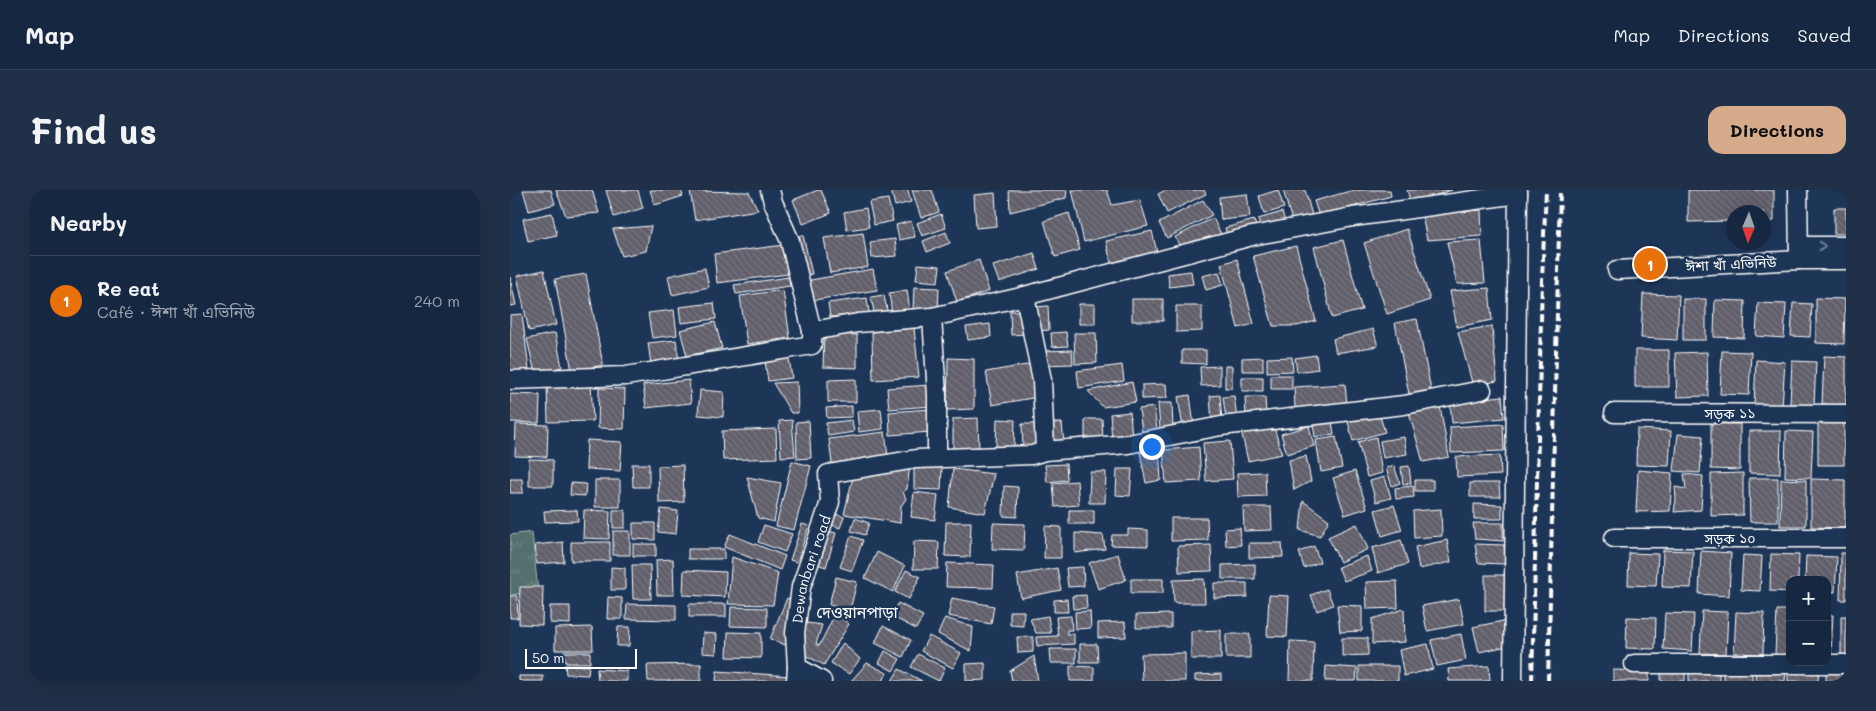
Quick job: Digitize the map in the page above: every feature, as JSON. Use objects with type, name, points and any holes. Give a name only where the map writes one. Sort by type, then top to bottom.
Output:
[{"type":"street","points":[[510,380],[626,376],[812,345],[812,330],[790,241],[773,202],[770,190]]},
{"type":"street","points":[[1798,190],[1799,253],[1846,246]]},
{"type":"street","points":[[812,330],[858,323],[932,317],[1025,296],[1252,236],[1353,217],[1518,192],[1513,681]]},
{"type":"street","name":"ঈশা খাঁ এভিনিউ","points":[[1617,270],[1799,253],[1846,260]]},
{"type":"street","points":[[1025,296],[1042,380],[1045,451]]},
{"type":"street","points":[[932,317],[937,396],[936,458],[1032,455],[1045,451],[1128,444],[1221,426],[1404,404],[1482,390]]},
{"type":"street","name":"সড়ক ১১","points":[[1614,413],[1846,414]]},
{"type":"street","name":"Dewanbari road","points":[[797,674],[795,633],[801,587],[830,502],[828,474],[916,459],[936,458]]},
{"type":"street","name":"সড়ক ১০","points":[[1614,538],[1846,538]]},
{"type":"street","points":[[1634,664],[1846,664]]},
{"type":"street","points":[[797,674],[822,681]]},
{"type":"green space","points":[[532,532],[538,592],[510,595],[510,535]]},
{"type":"building","points":[[523,190],[551,190],[555,204],[529,211]]},
{"type":"building","points":[[556,190],[592,190],[599,213],[566,216]]},
{"type":"building","points":[[606,190],[638,190],[643,208],[614,217]]},
{"type":"building","points":[[650,190],[681,190],[683,196],[655,205]]},
{"type":"building","points":[[821,190],[831,213],[803,224],[793,200]]},
{"type":"building","points":[[891,190],[908,190],[911,202],[895,206]]},
{"type":"building","points":[[912,190],[932,190],[939,212],[921,218]]},
{"type":"building","points":[[1009,190],[1067,190],[1066,198],[1010,212]]},
{"type":"building","points":[[1072,190],[1107,190],[1112,205],[1140,200],[1148,226],[1084,242]]},
{"type":"building","points":[[1166,190],[1204,190],[1206,194],[1167,213],[1158,194]]},
{"type":"building","points":[[1278,190],[1284,208],[1264,214],[1259,196]]},
{"type":"building","points":[[1283,190],[1305,190],[1312,215],[1292,221]]},
{"type":"building","points":[[1354,190],[1390,190],[1391,196],[1319,216],[1314,201]]},
{"type":"building","points":[[1407,190],[1452,190],[1411,203]]},
{"type":"building","points":[[1688,190],[1774,190],[1774,221],[1771,221],[1771,205],[1726,205],[1726,221],[1688,222]]},
{"type":"building","points":[[690,191],[749,192],[758,210],[695,220]]},
{"type":"building","points":[[995,193],[997,226],[976,228],[974,195]]},
{"type":"building","points":[[1247,194],[1250,217],[1221,220],[1219,197]]},
{"type":"building","points":[[888,199],[893,221],[874,225],[869,202]]},
{"type":"building","points":[[1203,200],[1212,215],[1167,238],[1159,223]]},
{"type":"building","points":[[866,208],[869,227],[847,230],[844,212]]},
{"type":"building","points":[[1834,208],[1846,208],[1846,234],[1834,234]]},
{"type":"building","points":[[1481,210],[1482,236],[1427,240],[1422,215]]},
{"type":"building","points":[[1282,212],[1285,222],[1261,229],[1258,219]]},
{"type":"building","points":[[552,213],[557,235],[528,241],[523,219]]},
{"type":"building","points":[[1069,213],[1080,250],[1055,257],[1044,221]]},
{"type":"building","points":[[941,214],[946,228],[922,236],[917,223]]},
{"type":"building","points":[[1213,218],[1221,234],[1183,252],[1175,237]]},
{"type":"building","points":[[1254,220],[1257,230],[1228,238],[1225,228]]},
{"type":"building","points":[[911,221],[915,237],[899,240],[896,225]]},
{"type":"building","points":[[651,226],[646,251],[622,256],[613,229]]},
{"type":"building","points":[[1407,229],[1430,300],[1387,314],[1364,243]]},
{"type":"building","points":[[1152,231],[1158,257],[1112,267],[1106,241]]},
{"type":"building","points":[[946,232],[950,243],[927,252],[923,241]]},
{"type":"building","points":[[863,233],[868,267],[830,273],[824,238]]},
{"type":"building","points":[[803,235],[812,274],[801,276],[792,238]]},
{"type":"building","points":[[895,239],[897,256],[872,258],[870,242]]},
{"type":"building","points":[[1343,240],[1362,310],[1332,318],[1314,247]]},
{"type":"building","points":[[1481,240],[1485,283],[1457,284],[1447,242]]},
{"type":"building","points":[[784,245],[788,274],[717,283],[714,254]]},
{"type":"building","points":[[1296,246],[1316,321],[1297,326],[1273,326],[1253,256]]},
{"type":"building","points":[[1034,253],[1039,269],[999,282],[993,266]]},
{"type":"building","points":[[1237,259],[1254,324],[1238,328],[1221,264]]},
{"type":"building","points":[[979,260],[989,291],[957,302],[947,271]]},
{"type":"building","points":[[918,264],[940,266],[938,282],[916,280]]},
{"type":"building","points":[[705,268],[709,287],[672,295],[668,276]]},
{"type":"building","points":[[873,269],[877,290],[808,301],[805,281]]},
{"type":"building","points":[[544,270],[556,325],[529,331],[517,276]]},
{"type":"building","points":[[1191,271],[1193,284],[1169,287],[1168,274]]},
{"type":"building","points":[[1219,272],[1223,285],[1206,290],[1202,276]]},
{"type":"building","points":[[586,274],[603,365],[572,371],[555,279]]},
{"type":"building","points":[[510,277],[516,305],[510,306]]},
{"type":"building","points":[[789,277],[790,286],[736,294],[734,285]]},
{"type":"building","points":[[914,287],[939,288],[938,312],[913,311]]},
{"type":"building","points":[[1489,288],[1492,320],[1457,327],[1450,291]]},
{"type":"building","points":[[783,290],[790,338],[747,344],[740,296]]},
{"type":"building","points":[[907,290],[910,311],[892,314],[889,293]]},
{"type":"building","points":[[1643,294],[1679,295],[1677,340],[1641,338]]},
{"type":"building","points":[[884,295],[888,315],[875,317],[871,297]]},
{"type":"building","points":[[867,298],[869,313],[830,317],[828,303]]},
{"type":"building","points":[[1816,298],[1845,299],[1844,344],[1816,343]]},
{"type":"building","points":[[1132,299],[1163,299],[1163,321],[1132,321]]},
{"type":"building","points":[[1683,299],[1706,299],[1706,340],[1683,340]]},
{"type":"building","points":[[1715,300],[1745,301],[1744,338],[1714,337]]},
{"type":"building","points":[[714,303],[716,319],[681,323],[679,307]]},
{"type":"building","points":[[1758,303],[1786,304],[1784,338],[1756,336]]},
{"type":"building","points":[[1793,303],[1812,304],[1810,337],[1791,336]]},
{"type":"building","points":[[1079,304],[1095,304],[1095,324],[1079,324]]},
{"type":"building","points":[[1048,306],[1049,330],[1036,331],[1035,307]]},
{"type":"building","points":[[1176,306],[1202,306],[1202,331],[1176,332]]},
{"type":"building","points":[[674,310],[677,335],[652,338],[648,313]]},
{"type":"building","points":[[1010,311],[1023,311],[1025,334],[1011,335]]},
{"type":"building","points":[[522,314],[529,370],[510,374],[510,315]]},
{"type":"building","points":[[1417,319],[1431,390],[1409,394],[1395,323]]},
{"type":"building","points":[[715,322],[722,348],[687,356],[680,330]]},
{"type":"building","points":[[990,324],[991,337],[968,340],[966,327]]},
{"type":"building","points":[[1492,326],[1497,381],[1473,386],[1458,332]]},
{"type":"building","points":[[914,328],[919,377],[873,380],[872,332]]},
{"type":"building","points":[[1373,329],[1378,346],[1336,353],[1333,339]]},
{"type":"building","points":[[1066,332],[1068,346],[1052,347],[1051,333]]},
{"type":"building","points":[[555,333],[562,367],[535,373],[527,339]]},
{"type":"building","points":[[1074,333],[1096,333],[1097,363],[1075,364]]},
{"type":"building","points":[[824,334],[857,335],[857,368],[823,367]]},
{"type":"building","points":[[676,340],[679,361],[651,364],[648,343]]},
{"type":"building","points":[[1072,350],[1073,364],[1042,365],[1042,351]]},
{"type":"building","points":[[1182,350],[1206,350],[1206,364],[1182,363]]},
{"type":"building","points":[[1635,350],[1669,350],[1669,387],[1635,387]]},
{"type":"building","points":[[1722,351],[1751,352],[1749,395],[1720,394]]},
{"type":"building","points":[[1707,352],[1708,396],[1677,397],[1675,353]]},
{"type":"building","points":[[1316,355],[1318,369],[1297,372],[1295,358]]},
{"type":"building","points":[[1824,356],[1846,357],[1846,405],[1822,404]]},
{"type":"building","points":[[1263,357],[1263,371],[1242,371],[1242,358]]},
{"type":"building","points":[[1292,357],[1293,371],[1267,372],[1267,358]]},
{"type":"building","points":[[789,358],[792,378],[768,381],[765,361]]},
{"type":"building","points":[[948,358],[974,359],[974,409],[947,410]]},
{"type":"building","points":[[1756,360],[1785,362],[1782,407],[1754,406]]},
{"type":"building","points":[[1792,361],[1816,362],[1814,405],[1790,404]]},
{"type":"building","points":[[1032,364],[1038,397],[992,405],[986,372]]},
{"type":"building","points":[[1122,365],[1124,381],[1079,388],[1077,371]]},
{"type":"building","points":[[1220,366],[1220,385],[1201,386],[1200,367]]},
{"type":"building","points":[[1225,366],[1232,366],[1232,388],[1225,388]]},
{"type":"building","points":[[1271,375],[1292,375],[1292,389],[1271,389]]},
{"type":"building","points":[[1242,377],[1263,377],[1263,391],[1242,391]]},
{"type":"building","points":[[856,379],[856,402],[828,402],[828,380]]},
{"type":"building","points":[[689,380],[691,403],[646,408],[643,385]]},
{"type":"building","points":[[797,382],[798,413],[791,413],[773,383]]},
{"type":"building","points":[[1132,382],[1136,402],[1103,407],[1088,391]]},
{"type":"building","points":[[591,383],[593,421],[548,422],[547,385]]},
{"type":"building","points":[[1166,384],[1167,398],[1142,399],[1142,385]]},
{"type":"building","points":[[1345,384],[1347,405],[1295,408],[1294,387]]},
{"type":"building","points":[[930,385],[932,406],[889,409],[887,388]]},
{"type":"building","points":[[599,388],[625,389],[624,429],[598,428]]},
{"type":"building","points":[[700,390],[724,392],[723,417],[698,415]]},
{"type":"building","points":[[510,394],[540,395],[539,423],[510,422]]},
{"type":"building","points":[[1190,395],[1194,426],[1183,428],[1178,397]]},
{"type":"building","points":[[1220,395],[1222,421],[1212,422],[1210,396]]},
{"type":"building","points":[[1234,396],[1237,418],[1226,419],[1223,397]]},
{"type":"building","points":[[1502,396],[1504,418],[1452,423],[1450,402]]},
{"type":"building","points":[[1245,397],[1265,397],[1266,415],[1246,416]]},
{"type":"building","points":[[1158,403],[1172,403],[1173,429],[1160,429]]},
{"type":"building","points":[[852,406],[852,417],[827,418],[826,408]]},
{"type":"building","points":[[1440,406],[1449,457],[1423,462],[1408,409]]},
{"type":"building","points":[[1154,407],[1157,430],[1142,432],[1139,409]]},
{"type":"building","points":[[881,409],[883,429],[859,432],[857,411]]},
{"type":"building","points":[[930,409],[931,432],[890,435],[889,412]]},
{"type":"building","points":[[1378,410],[1385,432],[1353,441],[1347,418]]},
{"type":"building","points":[[1130,412],[1132,438],[1112,439],[1110,414]]},
{"type":"building","points":[[978,418],[979,451],[953,451],[953,419]]},
{"type":"building","points":[[997,419],[1015,420],[1014,448],[996,448]]},
{"type":"building","points":[[1085,419],[1102,419],[1103,443],[1085,443]]},
{"type":"building","points":[[792,420],[795,456],[781,457],[779,421]]},
{"type":"building","points":[[852,420],[854,432],[828,436],[826,423]]},
{"type":"building","points":[[809,421],[811,458],[797,459],[796,422]]},
{"type":"building","points":[[1332,421],[1334,434],[1315,437],[1313,424]]},
{"type":"building","points":[[1047,423],[1062,423],[1064,445],[1048,446]]},
{"type":"building","points":[[1818,423],[1844,423],[1844,465],[1818,465]]},
{"type":"building","points":[[516,424],[548,425],[547,457],[515,456]]},
{"type":"building","points":[[1022,424],[1039,424],[1040,448],[1023,449]]},
{"type":"building","points":[[1273,424],[1282,454],[1248,461],[1241,430]]},
{"type":"building","points":[[1503,424],[1504,451],[1451,453],[1450,427]]},
{"type":"building","points":[[1711,424],[1740,424],[1740,470],[1711,469]]},
{"type":"building","points":[[1309,426],[1314,446],[1287,454],[1281,434]]},
{"type":"building","points":[[776,429],[777,458],[723,460],[722,431]]},
{"type":"building","points":[[1637,429],[1671,431],[1669,466],[1636,465]]},
{"type":"building","points":[[1749,431],[1781,431],[1780,474],[1749,473]]},
{"type":"building","points":[[1786,431],[1813,432],[1811,478],[1785,477]]},
{"type":"building","points":[[885,432],[888,457],[832,464],[829,439]]},
{"type":"building","points":[[1678,434],[1703,436],[1700,473],[1674,471]]},
{"type":"building","points":[[1336,437],[1342,468],[1321,472],[1316,440]]},
{"type":"building","points":[[1376,437],[1382,473],[1367,477],[1358,442]]},
{"type":"building","points":[[1404,437],[1407,454],[1383,458],[1380,441]]},
{"type":"building","points":[[587,440],[622,442],[620,471],[586,469]]},
{"type":"building","points":[[1230,441],[1233,479],[1206,481],[1203,443]]},
{"type":"building","points":[[1199,447],[1201,481],[1166,483],[1163,450]]},
{"type":"building","points":[[1159,448],[1161,480],[1146,483],[1140,452]]},
{"type":"building","points":[[1500,455],[1501,475],[1457,477],[1456,457]]},
{"type":"building","points":[[1306,456],[1311,481],[1294,490],[1289,460]]},
{"type":"building","points":[[529,459],[553,460],[553,486],[529,486]]},
{"type":"building","points":[[792,461],[811,466],[794,530],[776,526]]},
{"type":"building","points":[[632,464],[649,464],[649,487],[633,487]]},
{"type":"building","points":[[1066,464],[1067,480],[1047,482],[1045,465]]},
{"type":"building","points":[[683,465],[684,502],[659,503],[658,466]]},
{"type":"building","points":[[910,465],[907,489],[903,492],[906,499],[901,506],[900,523],[844,514],[855,469]]},
{"type":"building","points":[[1394,466],[1400,483],[1392,486],[1386,468]]},
{"type":"building","points":[[1409,466],[1411,483],[1403,484],[1401,467]]},
{"type":"building","points":[[914,467],[942,467],[941,490],[914,489]]},
{"type":"building","points":[[953,469],[994,474],[985,513],[949,507]]},
{"type":"building","points":[[1117,469],[1132,469],[1130,496],[1116,495]]},
{"type":"building","points":[[1638,470],[1672,473],[1670,511],[1636,512]]},
{"type":"building","points":[[1355,471],[1367,508],[1345,515],[1333,478]]},
{"type":"building","points":[[1090,472],[1106,472],[1105,503],[1089,503]]},
{"type":"building","points":[[1265,472],[1266,496],[1238,497],[1237,473]]},
{"type":"building","points":[[1743,473],[1743,515],[1711,516],[1711,474]]},
{"type":"building","points":[[1684,474],[1703,476],[1701,510],[1674,512],[1675,487],[1686,489]]},
{"type":"building","points":[[747,477],[781,483],[774,522],[758,518]]},
{"type":"building","points":[[1385,477],[1391,498],[1376,502],[1370,481]]},
{"type":"building","points":[[1749,478],[1778,478],[1778,522],[1750,522]]},
{"type":"building","points":[[510,479],[522,479],[523,493],[510,493]]},
{"type":"building","points":[[1781,479],[1806,480],[1806,526],[1780,526]]},
{"type":"building","points":[[1811,479],[1845,480],[1845,528],[1811,527]]},
{"type":"building","points":[[595,480],[620,480],[620,507],[595,507]]},
{"type":"building","points":[[1415,480],[1433,480],[1433,491],[1415,491]]},
{"type":"building","points":[[1077,481],[1079,505],[1055,507],[1053,483]]},
{"type":"building","points":[[571,483],[586,484],[585,496],[570,495]]},
{"type":"building","points":[[1470,483],[1499,483],[1500,497],[1470,497]]},
{"type":"building","points":[[1004,486],[1018,487],[1017,517],[1003,516]]},
{"type":"building","points":[[1413,486],[1414,497],[1396,499],[1395,488]]},
{"type":"building","points":[[914,492],[938,495],[935,520],[911,517]]},
{"type":"building","points":[[1303,501],[1329,520],[1320,536],[1300,530]]},
{"type":"building","points":[[1474,504],[1502,505],[1502,519],[1474,519]]},
{"type":"building","points":[[1394,505],[1402,530],[1382,536],[1375,510]]},
{"type":"building","points":[[1243,507],[1271,507],[1272,530],[1244,531]]},
{"type":"building","points":[[661,509],[678,511],[676,534],[658,532]]},
{"type":"building","points":[[1441,509],[1442,536],[1414,538],[1413,511]]},
{"type":"building","points":[[577,510],[578,521],[545,522],[544,511]]},
{"type":"building","points":[[584,510],[610,511],[609,539],[583,538]]},
{"type":"building","points":[[613,510],[625,510],[625,528],[613,528]]},
{"type":"building","points":[[1069,510],[1094,510],[1094,524],[1069,524]]},
{"type":"building","points":[[830,512],[844,517],[840,528],[827,523]]},
{"type":"building","points":[[855,518],[869,523],[865,535],[851,531]]},
{"type":"building","points":[[1171,518],[1207,518],[1208,540],[1171,541]]},
{"type":"building","points":[[946,522],[971,522],[970,557],[945,556]]},
{"type":"building","points":[[633,523],[655,523],[655,540],[633,539]]},
{"type":"building","points":[[993,523],[1025,524],[1024,550],[992,549]]},
{"type":"building","points":[[1473,523],[1503,523],[1503,541],[1475,539]]},
{"type":"building","points":[[802,524],[809,526],[797,562],[790,560]]},
{"type":"building","points":[[1357,524],[1368,549],[1340,562],[1328,537]]},
{"type":"building","points":[[764,525],[792,534],[785,552],[758,542]]},
{"type":"building","points":[[1045,526],[1061,527],[1061,558],[1044,558]]},
{"type":"building","points":[[1240,528],[1241,545],[1226,546],[1225,529]]},
{"type":"building","points":[[1128,529],[1148,530],[1148,546],[1111,545],[1112,535],[1128,535]]},
{"type":"building","points":[[824,530],[836,533],[826,567],[814,563]]},
{"type":"building","points":[[613,531],[630,531],[630,555],[613,555]]},
{"type":"building","points":[[1075,533],[1103,535],[1105,549],[1075,553]]},
{"type":"building","points":[[730,534],[785,556],[780,570],[724,547]]},
{"type":"building","points":[[851,536],[863,540],[852,571],[840,567]]},
{"type":"building","points":[[1401,540],[1408,564],[1378,573],[1372,548]]},
{"type":"building","points":[[1447,540],[1451,562],[1419,569],[1415,547]]},
{"type":"building","points":[[914,541],[939,542],[938,569],[913,569]]},
{"type":"building","points":[[563,542],[564,562],[537,564],[535,545]]},
{"type":"building","points":[[571,542],[610,542],[610,561],[571,561]]},
{"type":"building","points":[[1249,543],[1282,543],[1283,557],[1249,558]]},
{"type":"building","points":[[633,544],[656,544],[656,556],[633,556]]},
{"type":"building","points":[[1475,544],[1504,545],[1505,564],[1478,563]]},
{"type":"building","points":[[1211,545],[1212,571],[1179,572],[1178,546]]},
{"type":"building","points":[[1314,546],[1320,562],[1304,568],[1299,552]]},
{"type":"building","points":[[688,549],[724,549],[724,559],[688,559]]},
{"type":"building","points":[[1663,550],[1693,551],[1691,588],[1662,587]]},
{"type":"building","points":[[1701,551],[1731,553],[1729,596],[1699,594]]},
{"type":"building","points":[[877,552],[905,566],[893,592],[865,578]]},
{"type":"building","points":[[1629,553],[1658,554],[1656,586],[1628,585]]},
{"type":"building","points":[[1841,553],[1846,553],[1846,600],[1840,600]]},
{"type":"building","points":[[1118,554],[1126,580],[1098,589],[1089,563]]},
{"type":"building","points":[[1771,554],[1799,555],[1798,576],[1786,576],[1786,592],[1770,591]]},
{"type":"building","points":[[1743,555],[1762,556],[1760,591],[1741,590]]},
{"type":"building","points":[[1367,556],[1372,571],[1344,581],[1338,567]]},
{"type":"building","points":[[1806,556],[1837,557],[1835,592],[1831,592],[1831,576],[1805,576]]},
{"type":"building","points":[[732,557],[778,573],[773,605],[728,604]]},
{"type":"building","points":[[673,559],[674,595],[657,595],[656,560]]},
{"type":"building","points":[[947,563],[994,565],[993,588],[946,587]]},
{"type":"building","points":[[1255,564],[1255,579],[1222,579],[1222,565]]},
{"type":"building","points":[[632,565],[650,565],[651,599],[633,599]]},
{"type":"building","points":[[611,567],[625,568],[625,590],[611,590]]},
{"type":"building","points":[[1083,567],[1084,586],[1068,587],[1066,568]]},
{"type":"building","points":[[1057,568],[1061,590],[1021,598],[1017,575]]},
{"type":"building","points":[[684,570],[726,572],[725,597],[683,595]]},
{"type":"building","points":[[906,570],[920,577],[909,599],[895,592]]},
{"type":"building","points":[[1485,575],[1505,575],[1506,611],[1485,611]]},
{"type":"building","points":[[836,577],[857,582],[850,610],[829,605]]},
{"type":"building","points":[[1131,579],[1163,579],[1163,593],[1131,593]]},
{"type":"building","points":[[1204,579],[1205,603],[1174,603],[1173,580]]},
{"type":"building","points":[[1397,581],[1398,608],[1367,609],[1366,582]]},
{"type":"building","points":[[1214,583],[1247,583],[1247,597],[1214,598]]},
{"type":"building","points":[[520,587],[543,587],[542,625],[519,624]]},
{"type":"building","points":[[1327,589],[1333,605],[1317,611],[1311,595]]},
{"type":"building","points":[[1086,595],[1087,608],[1073,609],[1072,596]]},
{"type":"building","points":[[1269,595],[1289,596],[1287,637],[1267,636]]},
{"type":"building","points":[[510,596],[517,596],[518,618],[510,618]]},
{"type":"building","points":[[608,597],[622,598],[622,619],[607,619]]},
{"type":"building","points":[[787,598],[805,604],[788,646],[770,639]]},
{"type":"building","points":[[952,598],[994,606],[991,624],[948,616]]},
{"type":"building","points":[[1067,599],[1068,612],[1054,612],[1054,600]]},
{"type":"building","points":[[1459,599],[1464,624],[1427,631],[1422,606]]},
{"type":"building","points":[[898,603],[923,616],[916,629],[891,616]]},
{"type":"building","points":[[627,604],[676,605],[676,620],[626,619]]},
{"type":"building","points":[[689,604],[726,604],[726,617],[689,617]]},
{"type":"building","points":[[1337,605],[1362,606],[1362,631],[1340,632]]},
{"type":"building","points":[[550,606],[570,606],[570,624],[550,623]]},
{"type":"building","points":[[731,607],[767,608],[767,627],[730,626]]},
{"type":"building","points":[[1404,609],[1405,642],[1372,644],[1372,619]]},
{"type":"building","points":[[1777,610],[1786,610],[1786,655],[1775,655]]},
{"type":"building","points":[[1010,611],[1024,611],[1023,626],[1010,625]]},
{"type":"building","points":[[1090,611],[1091,628],[1076,629],[1075,612]]},
{"type":"building","points":[[1702,611],[1728,612],[1726,654],[1700,653]]},
{"type":"building","points":[[836,612],[849,624],[824,665],[795,650],[800,622],[822,625],[816,644],[819,646]]},
{"type":"building","points":[[1736,612],[1764,613],[1763,654],[1734,653]]},
{"type":"building","points":[[1665,613],[1694,614],[1692,651],[1663,649]]},
{"type":"building","points":[[1171,614],[1171,628],[1136,628],[1136,615]]},
{"type":"building","points":[[1831,615],[1833,615],[1831,656]]},
{"type":"building","points":[[1048,616],[1051,633],[1036,633],[1030,619]]},
{"type":"building","points":[[1071,616],[1072,630],[1067,630],[1067,634],[1074,634],[1074,644],[1037,646],[1036,637],[1058,636],[1056,617]]},
{"type":"building","points":[[1841,616],[1846,616],[1846,655],[1841,655]]},
{"type":"building","points":[[1627,617],[1656,618],[1655,649],[1626,648]]},
{"type":"building","points":[[945,618],[973,627],[971,651],[938,634]]},
{"type":"building","points":[[1503,621],[1508,646],[1479,652],[1473,627]]},
{"type":"building","points":[[1125,622],[1126,637],[1098,638],[1098,623]]},
{"type":"building","points":[[883,626],[911,640],[903,657],[875,643]]},
{"type":"building","points":[[592,627],[593,650],[555,650],[555,628]]},
{"type":"building","points":[[618,627],[630,627],[629,646],[617,646]]},
{"type":"building","points":[[1221,630],[1221,659],[1191,659],[1191,631]]},
{"type":"building","points":[[728,632],[761,633],[761,658],[727,657]]},
{"type":"building","points":[[703,633],[717,634],[716,654],[702,653]]},
{"type":"building","points":[[1226,634],[1250,634],[1250,658],[1226,658]]},
{"type":"building","points":[[1461,634],[1466,660],[1437,666],[1431,640]]},
{"type":"building","points":[[929,636],[961,653],[953,668],[921,651]]},
{"type":"building","points":[[1017,637],[1033,637],[1033,652],[1018,653]]},
{"type":"building","points":[[1342,638],[1368,638],[1368,655],[1342,656]]},
{"type":"building","points":[[1290,641],[1314,642],[1313,681],[1289,681]]},
{"type":"building","points":[[843,643],[860,659],[849,674],[831,663]]},
{"type":"building","points":[[1080,644],[1097,644],[1098,662],[1080,662]]},
{"type":"building","points":[[1428,644],[1433,669],[1404,676],[1399,650]]},
{"type":"building","points":[[1050,649],[1076,649],[1076,663],[1051,663]]},
{"type":"building","points":[[885,651],[900,659],[893,671],[879,663]]},
{"type":"building","points":[[564,652],[590,652],[590,663],[566,663]]},
{"type":"building","points":[[1185,653],[1185,681],[1142,681],[1141,654]]},
{"type":"building","points":[[918,654],[945,668],[939,681],[911,667]]},
{"type":"building","points":[[1034,656],[1038,681],[1012,681],[1010,671]]},
{"type":"building","points":[[867,663],[887,673],[883,681],[851,681]]},
{"type":"building","points":[[985,663],[985,680],[966,681],[966,664]]},
{"type":"building","points":[[701,664],[701,681],[648,681],[647,665]]},
{"type":"building","points":[[565,665],[589,666],[588,675],[566,674]]},
{"type":"building","points":[[1661,665],[1685,666],[1685,681],[1661,681]]},
{"type":"building","points":[[1070,666],[1094,667],[1094,681],[1070,681]]},
{"type":"building","points":[[1326,666],[1357,668],[1356,681],[1325,681]]},
{"type":"building","points":[[1359,666],[1398,666],[1398,681],[1359,681]]},
{"type":"building","points":[[1489,666],[1490,681],[1449,681],[1448,669]]},
{"type":"building","points":[[1826,666],[1846,667],[1846,681],[1826,681]]},
{"type":"building","points":[[1689,667],[1719,667],[1719,681],[1689,681]]},
{"type":"building","points":[[1788,667],[1819,668],[1818,681],[1788,681]]},
{"type":"building","points":[[1756,668],[1786,669],[1785,681],[1755,681]]},
{"type":"building","points":[[597,669],[627,671],[627,681],[598,681]]},
{"type":"building","points":[[899,669],[922,681],[892,681]]},
{"type":"building","points":[[1723,669],[1752,669],[1752,681],[1723,681]]},
{"type":"building","points":[[1613,670],[1649,671],[1649,681],[1613,681]]},
{"type":"building","points":[[717,671],[790,676],[790,681],[716,681]]},
{"type":"building","points":[[1221,674],[1221,681],[1195,681],[1195,675]]},
{"type":"building","points":[[519,676],[543,676],[543,681],[519,681]]},
{"type":"railway","points":[[1532,681],[1546,190]]},
{"type":"railway","points":[[1548,681],[1560,190]]},
{"type":"place","name":"Re eat","points":[[1650,264]]},
{"type":"district","name":"দেওয়ানপাড়া","points":[[857,611]]}]
